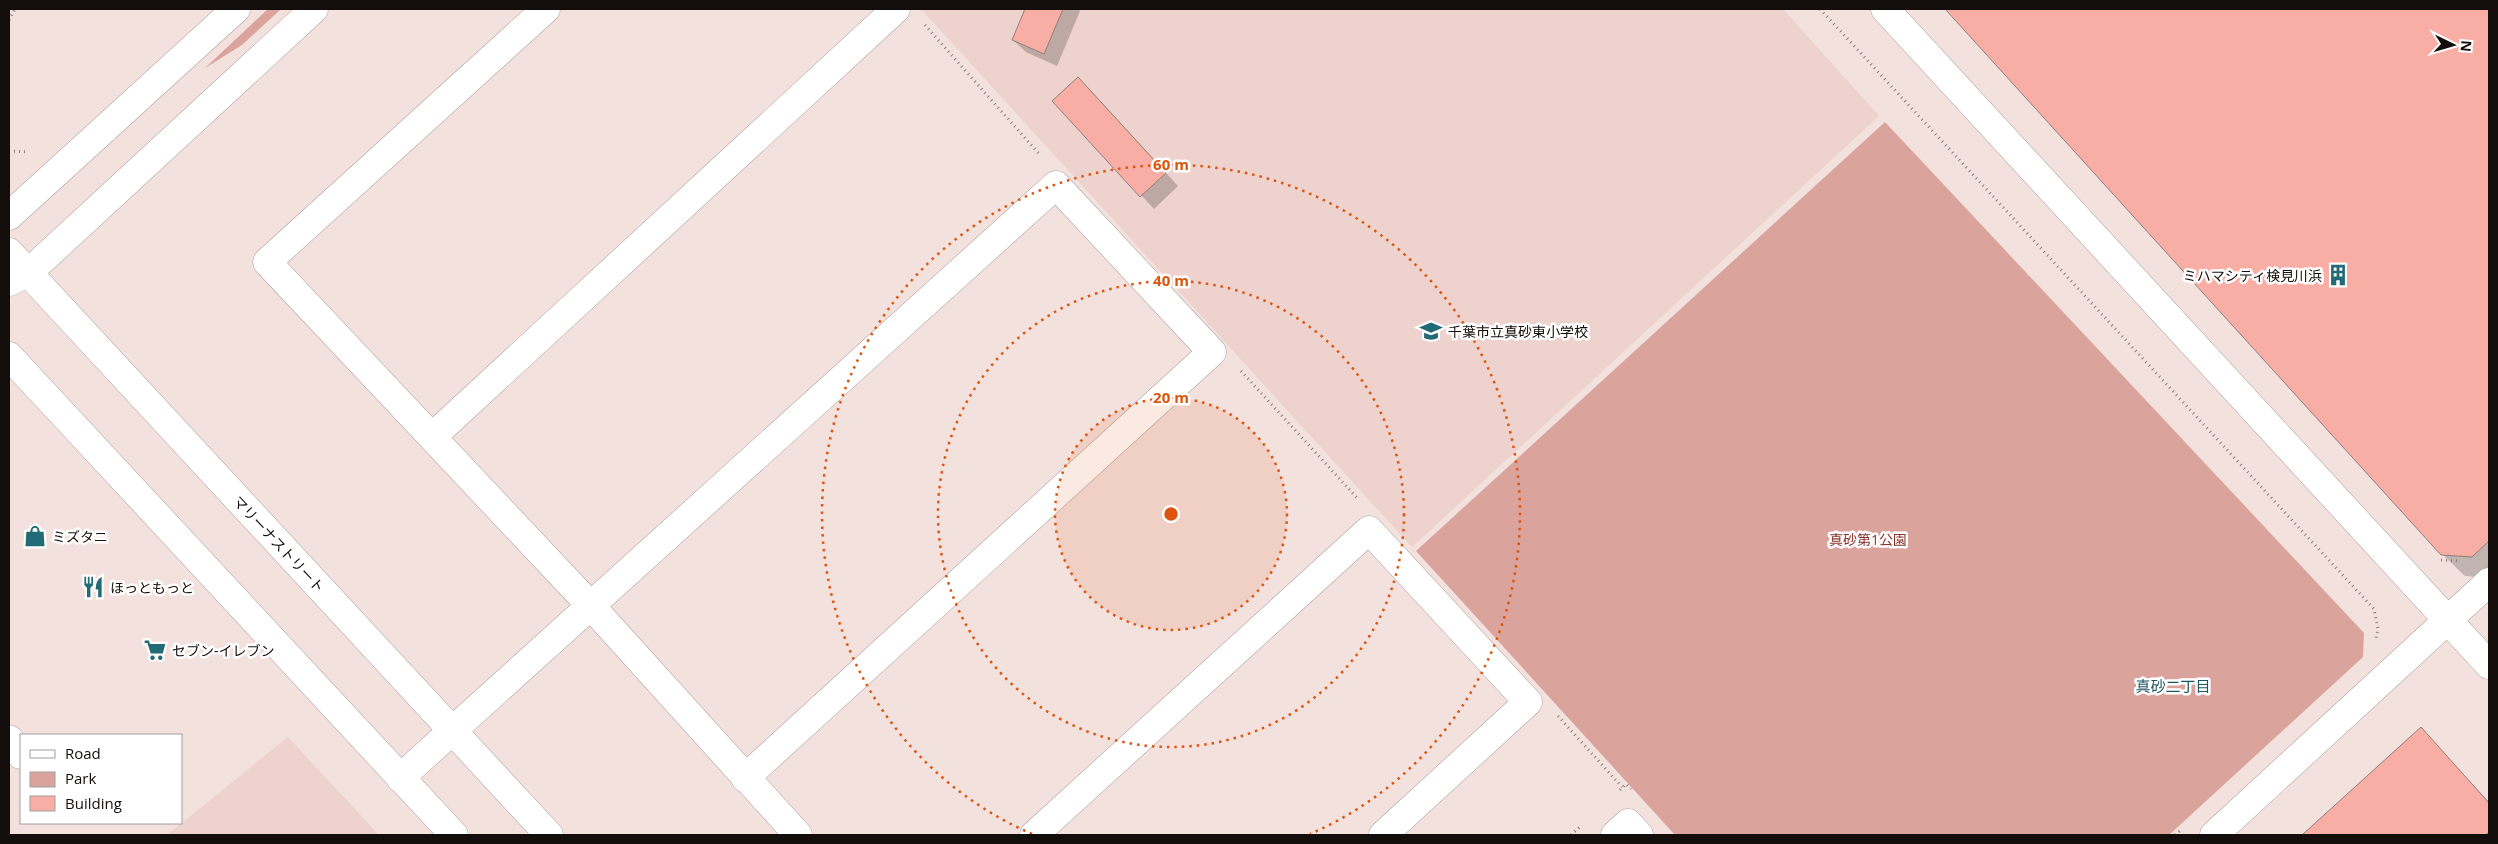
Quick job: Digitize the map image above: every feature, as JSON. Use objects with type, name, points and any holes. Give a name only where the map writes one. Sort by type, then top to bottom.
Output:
[{"type":"street","points":[[9,216],[236,9]]},
{"type":"street","points":[[18,277],[314,9]]},
{"type":"street","points":[[546,9],[266,262],[591,606],[798,835]]},
{"type":"street","points":[[432,437],[896,9]]},
{"type":"street","points":[[1885,9],[2489,665]]},
{"type":"street","points":[[400,778],[1056,185],[1212,352],[746,778]]},
{"type":"street","name":"マリーナストリート","points":[[9,252],[18,277],[451,730],[548,835]]},
{"type":"street","points":[[9,356],[454,835]]},
{"type":"street","points":[[1034,835],[1369,530],[1528,702],[1383,835]]},
{"type":"street","points":[[2214,835],[2489,582]]},
{"type":"street","points":[[9,740],[20,754]]},
{"type":"street","points":[[9,774],[20,765]]},
{"type":"street","points":[[1615,835],[1628,824],[1639,835]]},
{"type":"path","points":[[9,20],[15,9]]},
{"type":"path","points":[[1820,9],[2374,609],[2378,629],[2376,642]]},
{"type":"path","points":[[921,20],[1040,156],[1056,185]]},
{"type":"path","points":[[1212,352],[1233,363],[1362,504],[1369,530]]},
{"type":"path","points":[[1528,702],[1552,709],[1622,788]]},
{"type":"path","points":[[2175,835],[2182,828]]},
{"type":"shaded area","name":"千葉市立真砂東小学校","points":[[921,9],[1783,9],[1879,116],[1412,547]]},
{"type":"shaded area","points":[[288,737],[379,835],[167,835]]},
{"type":"green space","points":[[268,9],[281,9],[242,45],[205,68]]},
{"type":"green space","name":"真砂第1公園","points":[[1885,122],[2364,633],[2363,657],[2169,835],[1675,835],[1416,551]]},
{"type":"building","points":[[1025,9],[1063,9],[1044,54],[1012,40]]},
{"type":"building","name":"ミハマシティ検見川浜","points":[[1945,9],[2489,9],[2489,541],[2472,557],[2441,555]]},
{"type":"building","points":[[1078,77],[1166,173],[1140,197],[1052,101]]},
{"type":"building","points":[[2421,727],[2489,803],[2489,832],[2485,835],[2302,835]]},
{"type":"place","name":"ミハマシティ検見川浜","points":[[2338,275]]},
{"type":"place","name":"千葉市立真砂東小学校","points":[[1431,331]]},
{"type":"place","name":"ミズタニ","points":[[35,536]]},
{"type":"place","name":"ほっともっと","points":[[93,587]]},
{"type":"place","name":"セブン-イレブン","points":[[155,650]]},
{"type":"district","name":"真砂二丁目","points":[[2173,686]]}]
